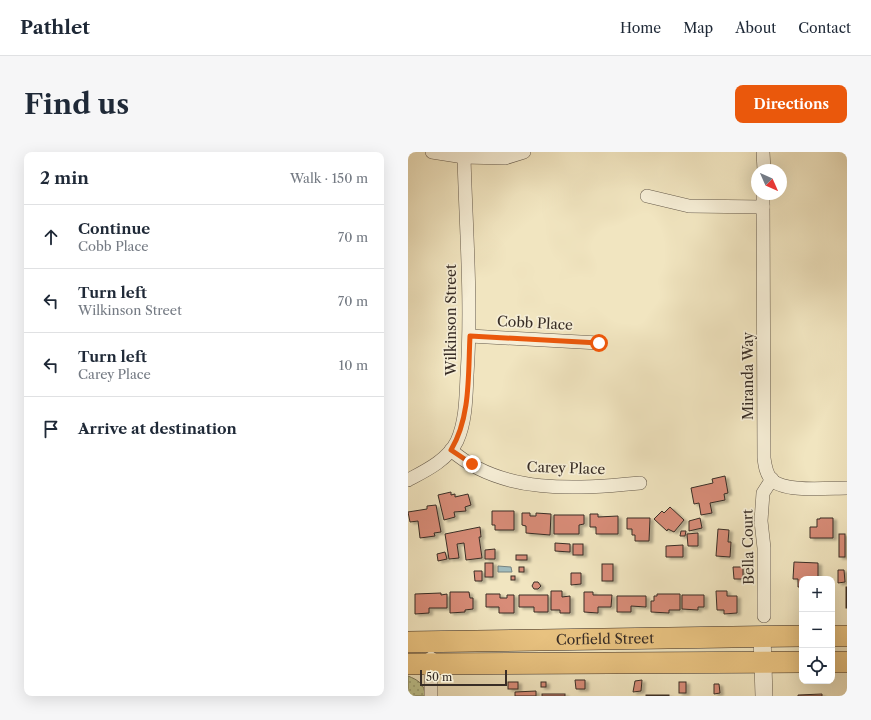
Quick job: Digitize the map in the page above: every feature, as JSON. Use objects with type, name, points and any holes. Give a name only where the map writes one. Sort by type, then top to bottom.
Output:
[{"type":"main road","name":"Corfield Street","points":[[408,642],[763,625],[799,635]]},
{"type":"main road","points":[[835,636],[847,636]]},
{"type":"main road","name":"Corfield Street","points":[[408,664],[799,662]]},
{"type":"main road","points":[[835,662],[847,662]]},
{"type":"street","points":[[432,152],[464,157],[505,158],[524,152]]},
{"type":"street","points":[[763,152],[764,164]]},
{"type":"street","name":"Wilkinson Street","points":[[408,480],[431,468],[451,450],[457,441],[464,419],[470,336],[464,157]]},
{"type":"street","points":[[647,196],[689,206],[763,207]]},
{"type":"street","name":"Miranda Way","points":[[763,200],[764,458],[766,468],[772,479]]},
{"type":"street","name":"Cobb Place","points":[[470,336],[599,343]]},
{"type":"street","name":"Carey Place","points":[[451,450],[481,469],[518,482],[540,486],[598,487],[640,483]]},
{"type":"street","points":[[772,479],[779,484],[790,488],[847,488]]},
{"type":"street","name":"Bella Court","points":[[763,625],[764,548],[761,521],[763,493],[772,479]]},
{"type":"street","points":[[763,625],[764,696]]},
{"type":"street","points":[[431,642],[431,696]]},
{"type":"green space","points":[[408,676],[415,679],[422,685],[425,696],[408,696]]},
{"type":"water","points":[[498,566],[511,567],[512,572],[498,572]]},
{"type":"building","points":[[725,476],[728,493],[724,494],[725,500],[710,503],[712,513],[701,515],[699,503],[694,504],[691,488],[713,483],[712,479]]},
{"type":"building","points":[[451,492],[451,495],[455,494],[455,497],[468,494],[471,505],[465,507],[466,511],[454,512],[455,517],[444,520],[438,495]]},
{"type":"building","points":[[436,505],[441,532],[434,533],[435,536],[420,538],[418,521],[410,522],[408,512],[427,509],[427,506]]},
{"type":"building","points":[[670,507],[684,520],[674,532],[668,529],[667,531],[654,519],[662,511],[664,513]]},
{"type":"building","points":[[492,511],[514,511],[514,530],[495,530],[495,525],[492,525]]},
{"type":"building","points":[[522,513],[530,513],[530,516],[536,516],[536,513],[551,514],[550,535],[526,533],[526,526],[522,525]]},
{"type":"building","points":[[590,514],[598,514],[598,517],[618,516],[618,534],[596,534],[596,527],[590,527]]},
{"type":"building","points":[[554,515],[584,515],[584,524],[579,525],[579,534],[554,534]]},
{"type":"building","points":[[627,518],[650,518],[649,541],[635,541],[635,535],[632,535],[632,529],[627,529]]},
{"type":"building","points":[[700,518],[702,528],[689,531],[689,521]]},
{"type":"building","points":[[833,518],[833,538],[810,538],[810,527],[817,527],[817,519]]},
{"type":"building","points":[[480,527],[481,537],[479,537],[482,558],[466,560],[464,543],[457,544],[459,558],[449,559],[445,534]]},
{"type":"building","points":[[718,529],[729,530],[728,542],[731,542],[730,557],[716,556]]},
{"type":"building","points":[[681,531],[686,531],[685,536],[680,536]]},
{"type":"building","points":[[698,533],[698,546],[688,546],[687,534]]},
{"type":"building","points":[[839,534],[845,534],[845,557],[839,557]]},
{"type":"building","points":[[555,543],[570,544],[570,552],[555,551]]},
{"type":"building","points":[[573,544],[583,544],[583,555],[573,555]]},
{"type":"building","points":[[683,545],[683,557],[666,557],[666,546]]},
{"type":"building","points":[[495,549],[495,559],[485,559],[485,550]]},
{"type":"building","points":[[445,552],[447,559],[438,561],[437,554]]},
{"type":"building","points":[[516,555],[527,555],[527,560],[516,560]]},
{"type":"building","points":[[794,562],[818,563],[818,576],[799,576],[799,587],[798,579],[793,579]]},
{"type":"building","points":[[485,563],[493,563],[493,577],[485,577]]},
{"type":"building","points":[[602,564],[613,564],[613,581],[602,581]]},
{"type":"building","points":[[519,567],[524,567],[524,572],[519,572]]},
{"type":"building","points":[[733,567],[743,567],[743,579],[734,579]]},
{"type":"building","points":[[838,570],[844,570],[845,582],[838,583]]},
{"type":"building","points":[[474,571],[482,571],[482,581],[475,581]]},
{"type":"building","points":[[571,573],[581,573],[581,584],[571,585]]},
{"type":"building","points":[[511,576],[515,576],[515,580],[511,580]]},
{"type":"building","points":[[534,582],[538,582],[541,586],[538,589],[534,589],[532,586]]},
{"type":"building","points":[[847,587],[847,608],[846,608]]},
{"type":"building","points":[[551,591],[562,591],[562,597],[570,596],[570,613],[560,613],[560,610],[551,610]]},
{"type":"building","points":[[716,591],[727,591],[727,596],[737,596],[737,613],[724,614],[724,610],[717,610]]},
{"type":"building","points":[[450,592],[469,592],[470,598],[473,598],[473,609],[465,610],[465,612],[450,613]]},
{"type":"building","points":[[584,592],[593,592],[593,595],[612,595],[611,607],[598,607],[598,613],[584,612]]},
{"type":"building","points":[[441,593],[441,595],[447,594],[447,608],[429,608],[429,613],[415,614],[415,594]]},
{"type":"building","points":[[486,594],[500,594],[500,598],[507,598],[507,595],[514,595],[514,613],[499,613],[499,607],[486,607]]},
{"type":"building","points":[[657,594],[680,594],[680,610],[669,610],[669,613],[651,612],[651,601],[654,601],[654,596],[657,596]]},
{"type":"building","points":[[519,595],[548,595],[548,612],[534,612],[534,607],[519,607]]},
{"type":"building","points":[[682,595],[704,595],[704,607],[698,607],[698,610],[682,609]]},
{"type":"building","points":[[617,596],[646,596],[646,607],[631,606],[631,612],[617,612]]},
{"type":"building","points":[[575,680],[585,680],[585,689],[576,689]]},
{"type":"building","points":[[642,680],[641,691],[633,692],[635,681]]},
{"type":"building","points":[[508,682],[518,682],[518,689],[508,689]]},
{"type":"building","points":[[541,682],[546,682],[546,687],[541,687]]},
{"type":"building","points":[[679,682],[686,682],[686,693],[679,693]]},
{"type":"building","points":[[714,684],[719,684],[720,693],[714,694]]},
{"type":"building","points":[[536,691],[536,696],[515,696],[515,692]]},
{"type":"building","points":[[542,694],[565,694],[565,696],[542,696]]},
{"type":"building","points":[[822,694],[822,696],[798,696],[798,695]]},
{"type":"building","points":[[669,695],[669,696],[646,696]]},
{"type":"route","points":[[472,464],[451,450],[457,441],[464,419],[470,336],[599,343]]}]
